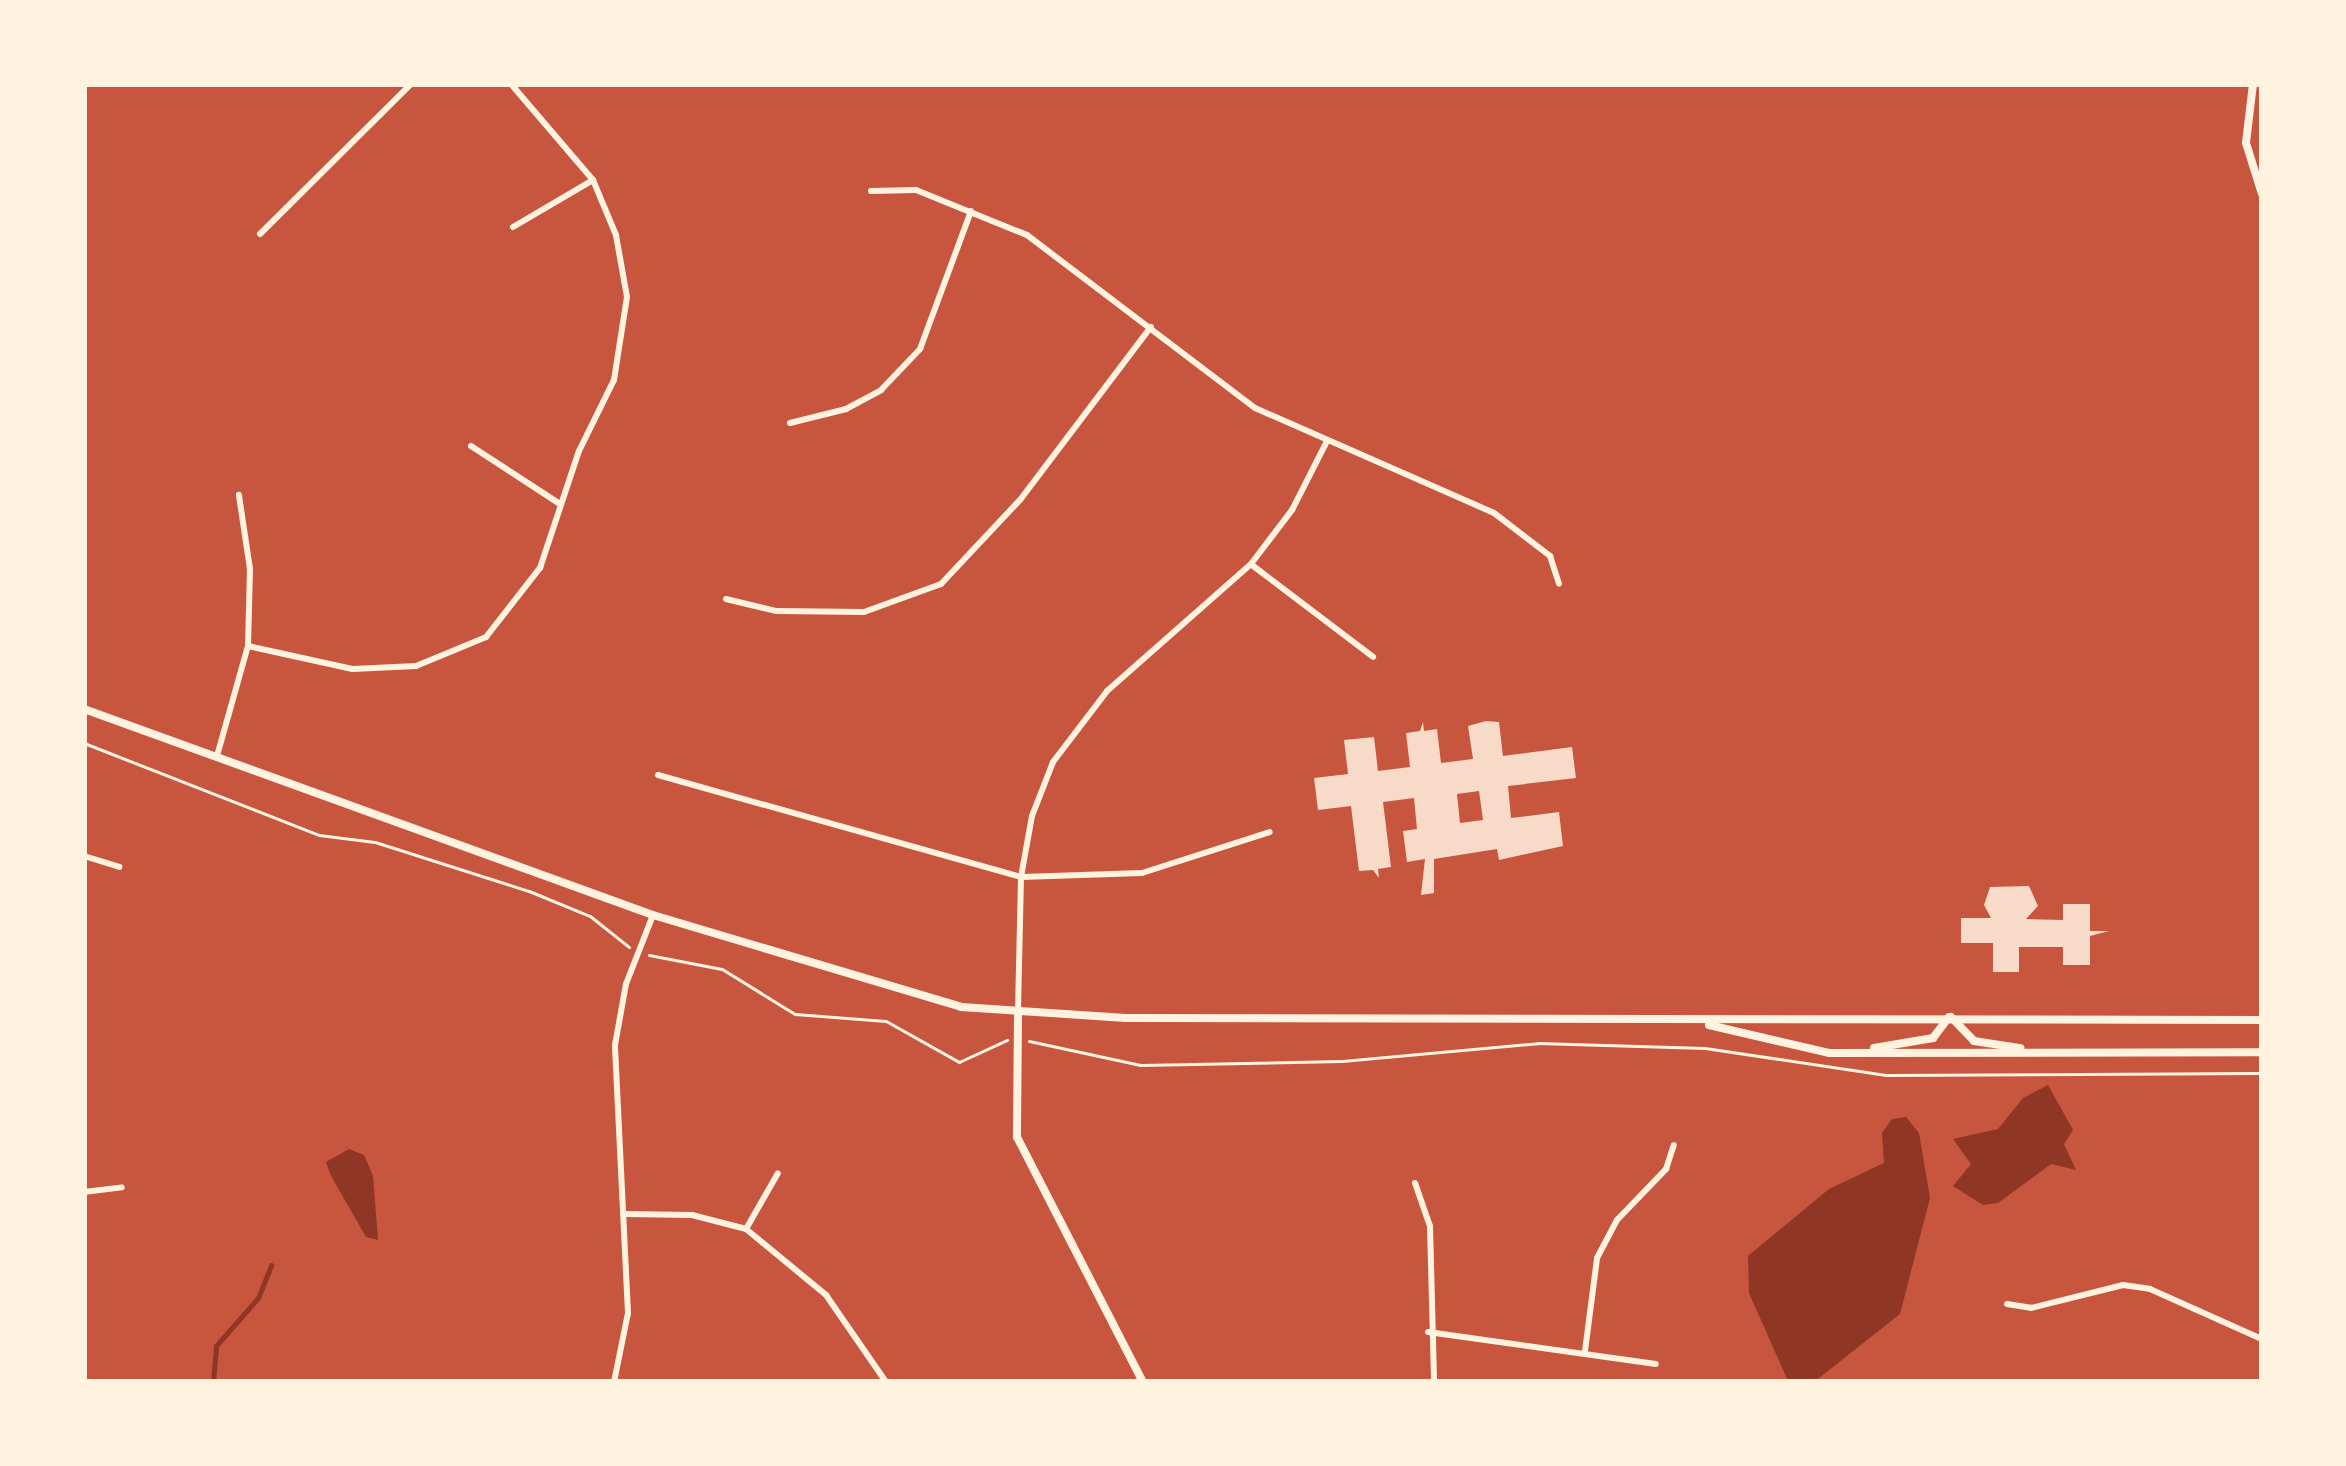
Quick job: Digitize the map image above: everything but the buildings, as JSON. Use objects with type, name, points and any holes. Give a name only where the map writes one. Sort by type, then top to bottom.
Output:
[{"type":"main road","points":[[2253,84],[2246,143],[2262,194]]},
{"type":"main road","points":[[84,710],[653,915],[923,1000],[1018,1015],[1701,1023],[1950,1016],[2262,1020]]},
{"type":"main road","points":[[1018,1015],[1017,1137],[1143,1382]]},
{"type":"main road","points":[[1950,1016],[1974,1041],[2043,1052]]},
{"type":"main road","points":[[1829,1053],[1916,1043],[1941,1033],[1950,1016]]},
{"type":"main road","points":[[1701,1023],[1829,1053],[2262,1052]]},
{"type":"street","points":[[260,234],[411,84]]},
{"type":"street","points":[[248,646],[353,669],[416,666],[486,637],[531,588],[560,504],[614,380],[626,297],[616,235],[593,180],[511,84]]},
{"type":"street","points":[[513,227],[593,180]]},
{"type":"street","points":[[871,191],[916,190],[1027,236],[1256,408],[1494,513],[1550,556],[1559,584]]},
{"type":"street","points":[[790,423],[846,409],[881,390],[920,349],[971,211]]},
{"type":"street","points":[[726,599],[776,611],[864,612],[941,584],[1020,500],[1151,327]]},
{"type":"street","points":[[1018,1015],[1021,877],[1040,790],[1068,737],[1107,692],[1251,564],[1292,510],[1327,441]]},
{"type":"street","points":[[471,446],[560,504]]},
{"type":"street","points":[[215,759],[248,646],[250,569],[238,495]]},
{"type":"street","points":[[1251,564],[1373,657]]},
{"type":"street","points":[[658,775],[1021,877],[1142,874],[1270,832]]},
{"type":"street","points":[[84,856],[119,867]]},
{"type":"street","points":[[614,1382],[628,1313],[615,1045],[626,984],[653,915]]},
{"type":"street","points":[[1585,1351],[1597,1258],[1617,1220],[1666,1169],[1674,1145]]},
{"type":"street","points":[[746,1229],[778,1173]]},
{"type":"street","points":[[1415,1183],[1430,1226],[1428,1332],[1434,1382]]},
{"type":"street","points":[[84,1192],[122,1186]]},
{"type":"street","points":[[626,1214],[692,1215],[746,1229],[826,1295],[886,1382]]},
{"type":"street","points":[[2007,1304],[2031,1308],[2123,1286],[2150,1289],[2262,1339]]},
{"type":"street","points":[[1428,1332],[1656,1364]]},
{"type":"path","points":[[84,743],[319,835],[375,842],[529,891],[590,916],[627,946]]},
{"type":"path","points":[[651,956],[722,969],[795,1014],[886,1021],[959,1061],[1001,1040]]},
{"type":"path","points":[[1029,1041],[1140,1065],[1342,1060],[1538,1042],[1705,1048],[1886,1075],[2262,1073]]},
{"type":"shaded area","points":[[2048,1085],[2073,1130],[2064,1144],[2076,1170],[2051,1164],[1998,1203],[1983,1205],[1953,1186],[1971,1164],[1953,1139],[1998,1129],[2023,1098]]},
{"type":"shaded area","points":[[1906,1117],[1919,1133],[1930,1198],[1900,1314],[1814,1382],[1788,1381],[1749,1293],[1748,1256],[1829,1189],[1884,1163],[1882,1133],[1892,1119]]},
{"type":"shaded area","points":[[349,1149],[364,1155],[373,1176],[378,1240],[366,1237],[326,1162]]},
{"type":"waterway","points":[[213,1382],[216,1346],[258,1298],[271,1265]]}]
